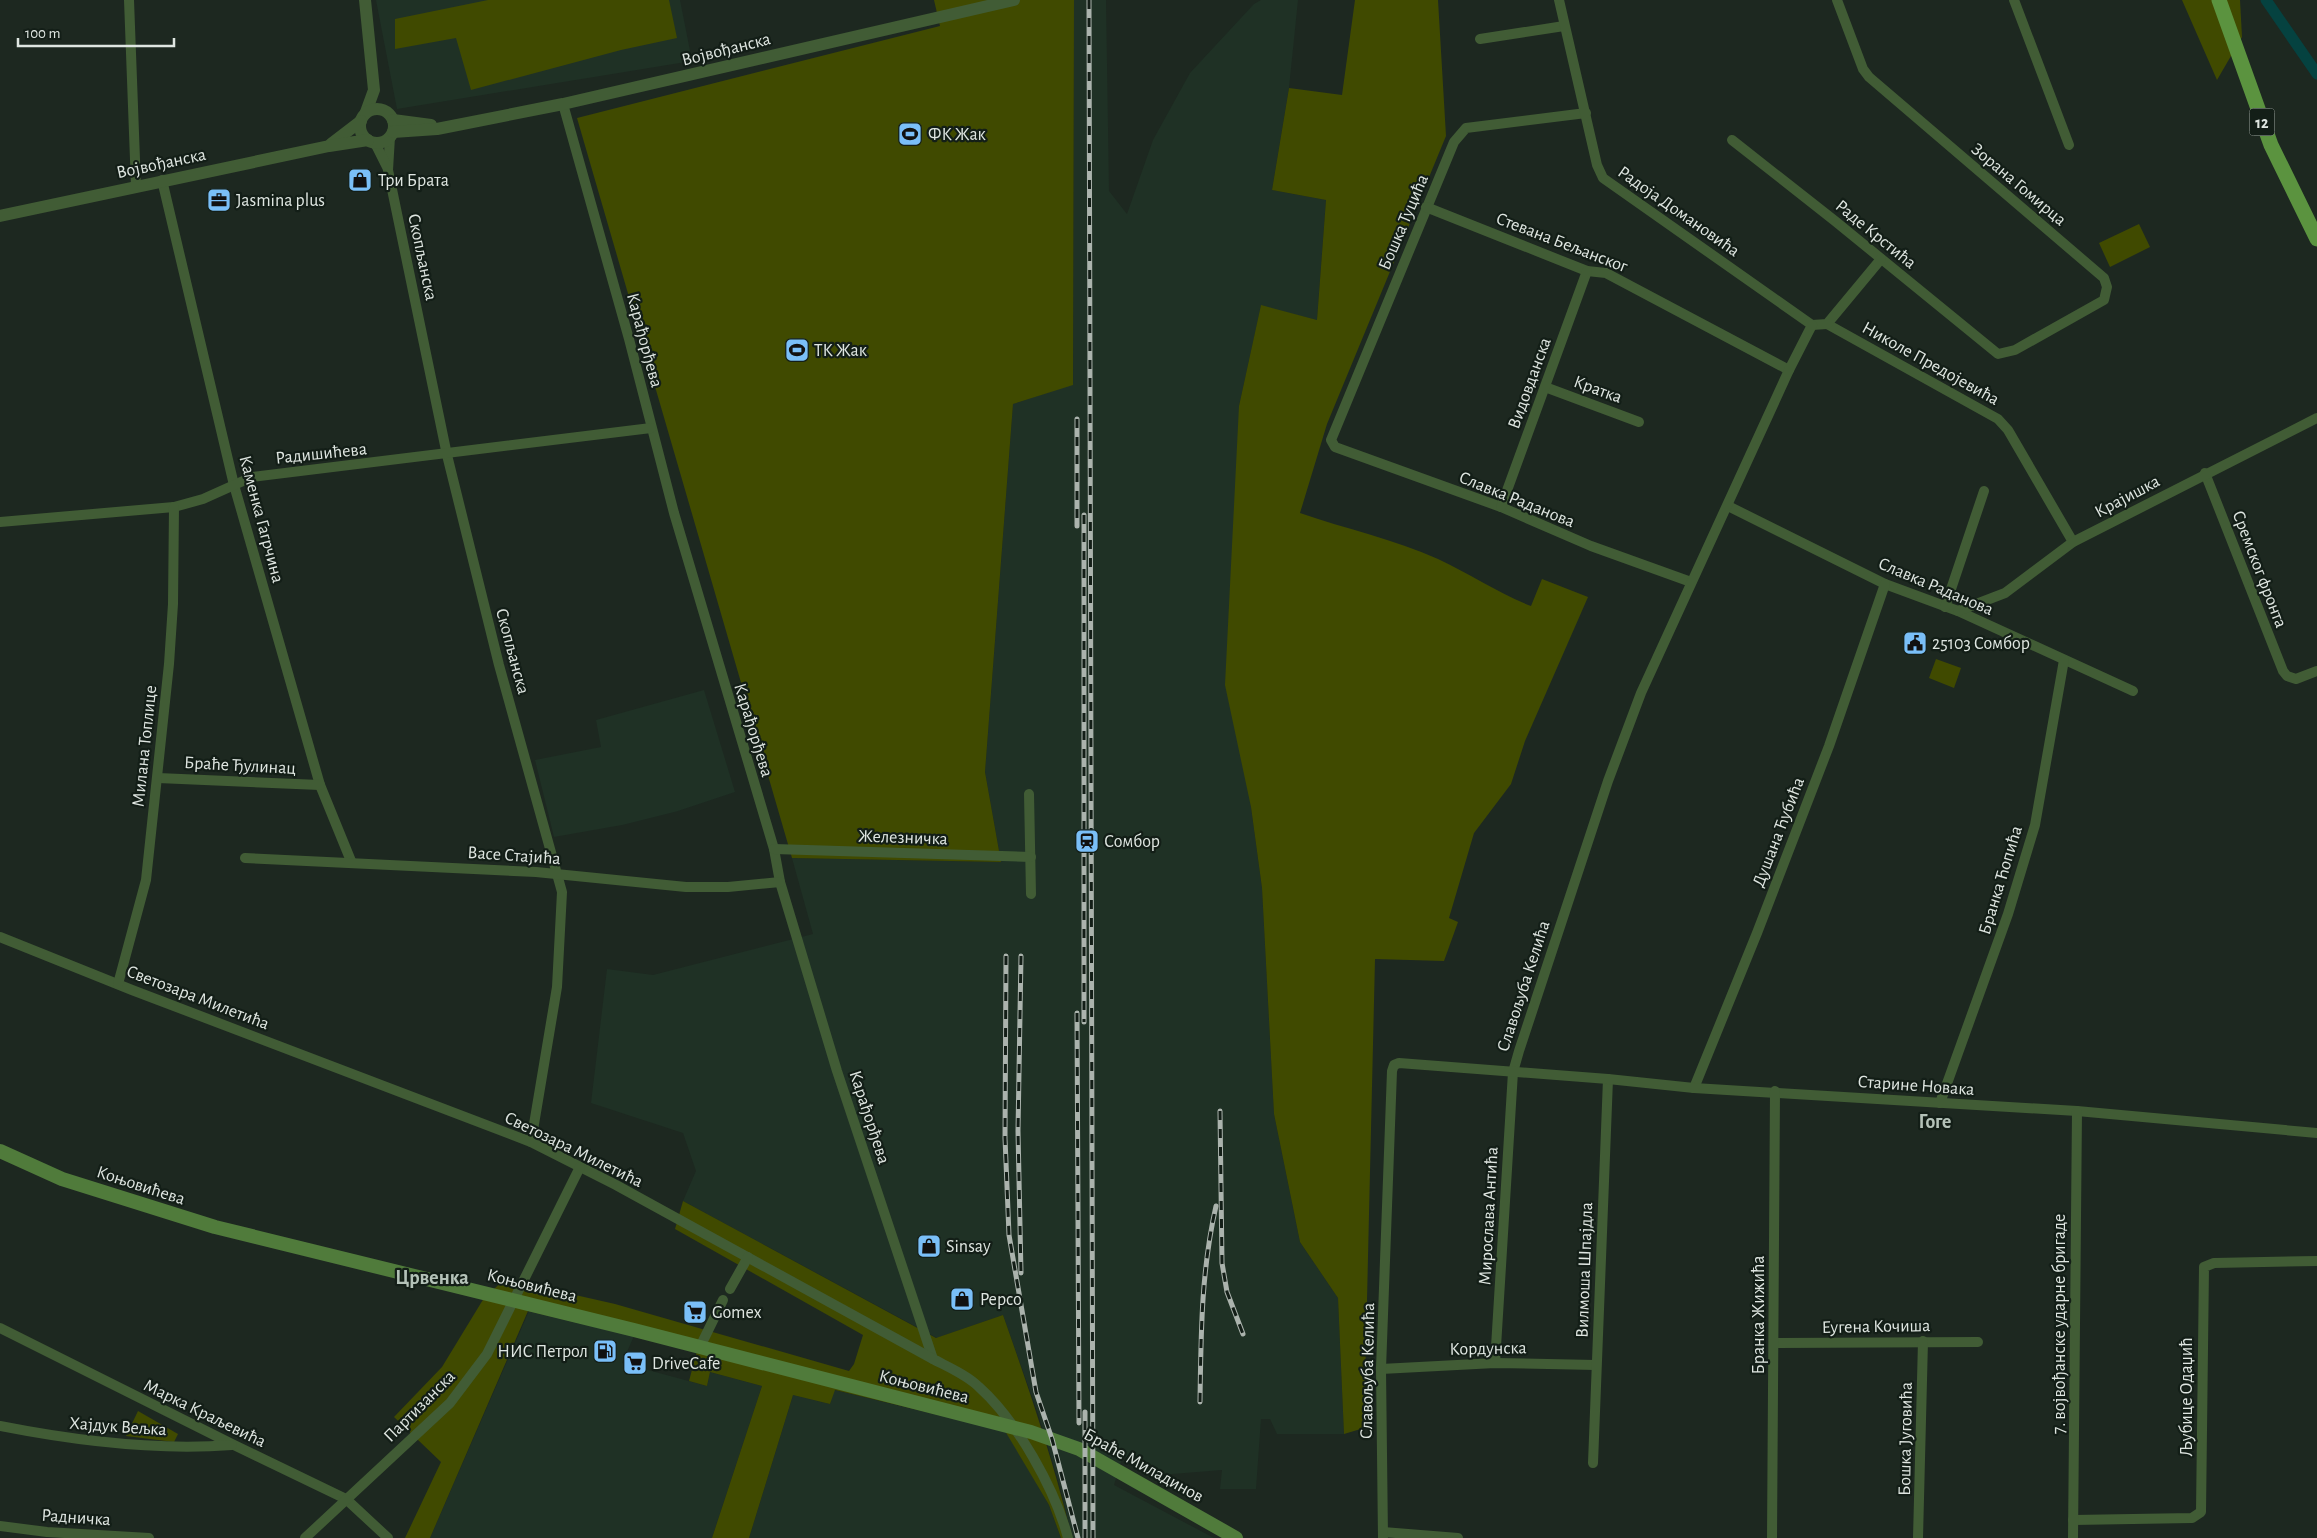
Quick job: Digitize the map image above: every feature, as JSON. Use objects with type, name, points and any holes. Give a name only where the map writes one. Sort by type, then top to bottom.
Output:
[{"type":"main road","name":"12","points":[[2219,0],[2272,145],[2317,239]]},
{"type":"main road","name":"Коњовићева","points":[[0,1151],[62,1180],[206,1225],[514,1300],[934,1409],[1031,1432]]},
{"type":"main road","name":"Браће Миладинов","points":[[1031,1432],[1079,1449],[1236,1538]]},
{"type":"street","points":[[129,0],[136,186]]},
{"type":"street","points":[[365,0],[374,90],[391,125]]},
{"type":"street","name":"Војвођанска","points":[[391,125],[431,130],[564,104],[1014,0]]},
{"type":"street","name":"Радоја Домановића","points":[[1559,0],[1598,165],[1603,178],[1812,325]]},
{"type":"street","name":"Зорана Гомирца","points":[[1836,0],[1863,69],[1869,78],[2104,278],[2107,287],[2104,300],[2015,350],[1998,354]]},
{"type":"street","points":[[2014,0],[2070,145]]},
{"type":"street","points":[[1480,39],[1564,26]]},
{"type":"street","points":[[374,90],[364,117],[361,132],[371,141],[383,142],[391,125]]},
{"type":"street","name":"Карађорђева","points":[[564,104],[711,642],[774,849],[780,882],[837,1071],[933,1359]]},
{"type":"street","points":[[364,117],[376,108],[391,125]]},
{"type":"street","name":"Бошка Туцића","points":[[1332,444],[1334,433],[1454,142],[1466,128],[1586,112]]},
{"type":"street","name":"Војвођанска","points":[[329,146],[364,117]]},
{"type":"street","name":"Скопљанска","points":[[391,125],[388,170],[447,455],[499,665],[562,892],[557,987],[531,1142]]},
{"type":"street","name":"Раде Крстића","points":[[1732,140],[1998,354]]},
{"type":"street","name":"Војвођанска","points":[[0,216],[329,146],[371,141]]},
{"type":"street","name":"Скопљанска","points":[[371,141],[388,170]]},
{"type":"street","name":"Каменка Гагрчина","points":[[162,180],[234,485],[320,785],[351,861]]},
{"type":"street","name":"Стевана Бељанског","points":[[1426,207],[1588,271],[1606,273],[1789,370]]},
{"type":"street","points":[[1691,582],[1728,506],[1789,370],[1812,325],[1827,324],[1880,259]]},
{"type":"street","name":"Видовданска","points":[[1501,506],[1588,271]]},
{"type":"street","name":"Николе Предојевића","points":[[1827,324],[1998,419],[2008,430],[2073,542]]},
{"type":"street","name":"Кратка","points":[[1545,387],[1639,422]]},
{"type":"street","name":"Крајишка","points":[[1958,611],[2005,593],[2073,542],[2317,418]]},
{"type":"street","name":"Радишићева","points":[[0,522],[174,507],[195,502],[252,477],[447,455],[651,428]]},
{"type":"street","name":"Славка Раданова","points":[[1332,444],[1335,447],[1501,506],[1591,546],[1691,582]]},
{"type":"street","name":"Сремског фронта","points":[[2206,474],[2283,671],[2287,676],[2302,678],[2317,670]]},
{"type":"street","points":[[1945,607],[1984,491]]},
{"type":"street","name":"Славка Раданова","points":[[1728,506],[1885,584],[1958,611],[2133,692]]},
{"type":"street","name":"Милана Топлице","points":[[118,984],[143,900],[158,778],[172,621],[174,507]]},
{"type":"street","name":"Славољуба Келића","points":[[1383,1535],[1381,1369],[1392,1071],[1394,1065],[1400,1063],[1513,1072],[1608,781],[1641,693],[1691,582]]},
{"type":"street","name":"Душана Ћубића","points":[[1694,1088],[1757,933],[1829,746],[1885,584]]},
{"type":"street","name":"Бранка Ћопића","points":[[1940,1103],[2008,914],[2035,825],[2064,660]]},
{"type":"street","name":"Браће Ђулинац","points":[[158,778],[320,785]]},
{"type":"street","points":[[1029,794],[1031,894]]},
{"type":"street","name":"Железничка","points":[[774,849],[1031,857]]},
{"type":"street","name":"Васе Стајића","points":[[245,858],[351,861],[558,874],[686,887],[728,887],[780,882]]},
{"type":"street","name":"Светозара Милетића","points":[[0,937],[531,1142],[748,1257],[933,1359],[979,1386],[1013,1427],[1050,1488],[1068,1538]]},
{"type":"street","name":"Старине Новака","points":[[1513,1072],[1694,1088],[1775,1091],[2077,1111],[2317,1133]]},
{"type":"street","name":"Мирослава Антића","points":[[1495,1363],[1513,1072]]},
{"type":"street","name":"Вилмоша Шпајдла","points":[[1593,1463],[1608,1079]]},
{"type":"street","name":"Бранка Жижића","points":[[1772,1538],[1775,1091]]},
{"type":"street","name":"7. војвођанске ударне бригаде","points":[[2073,1538],[2077,1111]]},
{"type":"street","name":"Партизанска","points":[[305,1538],[450,1403],[464,1387],[487,1354],[580,1167]]},
{"type":"street","points":[[730,1288],[748,1257]]},
{"type":"street","name":"Љубице Одаџић","points":[[2074,1520],[2192,1518],[2201,1512],[2204,1267],[2214,1263],[2317,1261]]},
{"type":"street","points":[[700,1347],[724,1300]]},
{"type":"street","name":"Марка Краљевића","points":[[0,1328],[346,1499],[388,1538]]},
{"type":"street","name":"Еугена Кочиша","points":[[1774,1344],[1924,1341],[1978,1342]]},
{"type":"street","name":"Бошка Југовића","points":[[1918,1538],[1924,1341]]},
{"type":"street","name":"Кордунска","points":[[1381,1369],[1495,1363],[1596,1364]]},
{"type":"street","name":"Хајдук Вељка","points":[[0,1426],[59,1438],[197,1448],[234,1445]]},
{"type":"street","name":"Радничка","points":[[0,1526],[47,1532],[150,1538]]},
{"type":"street","points":[[1383,1535],[1458,1538]]},
{"type":"shaded area","points":[[376,0],[680,0],[692,61],[397,109]]},
{"type":"shaded area","points":[[1074,0],[1106,0],[1109,191],[1127,214],[1153,140],[1190,73],[1254,4],[1261,0],[1298,0],[1289,88],[1272,190],[1326,200],[1317,320],[1261,306],[1239,406],[1251,807],[1262,888],[1274,1114],[1300,1242],[1338,1298],[1344,1434],[1277,1434],[1270,1419],[1261,1419],[1256,1489],[1220,1489],[1222,1470],[1160,1475],[1123,1455],[1114,1485],[1214,1538],[1072,1538],[1060,1487],[1038,1414],[1003,1315],[937,1338],[683,1201],[696,1171],[683,1133],[591,1103],[607,969],[653,975],[813,934],[792,858],[1001,862],[985,772],[1013,404],[1073,384]]},
{"type":"shaded area","points":[[704,690],[735,792],[678,811],[622,825],[554,837],[535,760],[601,747],[596,720]]},
{"type":"shaded area","points":[[529,1311],[634,1336],[622,1363],[707,1386],[710,1372],[762,1386],[712,1538],[430,1538]]},
{"type":"shaded area","points":[[834,1390],[1006,1431],[1049,1505],[1061,1538],[749,1538],[793,1395],[830,1404]]},
{"type":"green space","points":[[488,0],[669,0],[677,38],[621,50],[471,90],[456,38],[395,49],[395,19]]},
{"type":"green space","points":[[934,0],[1074,0],[1073,385],[1013,404],[985,772],[1001,862],[792,858],[577,118],[940,26]]},
{"type":"green space","points":[[1355,0],[1438,0],[1446,136],[1327,424],[1300,513],[1421,552],[1531,606],[1542,579],[1588,597],[1525,741],[1511,784],[1474,833],[1449,918],[1458,922],[1444,961],[1375,959],[1364,1428],[1344,1434],[1338,1298],[1300,1242],[1274,1114],[1262,888],[1251,807],[1225,685],[1239,406],[1261,305],[1317,320],[1326,200],[1272,190],[1289,88],[1342,95]]},
{"type":"green space","points":[[2182,0],[2240,0],[2242,37],[2217,80]]},
{"type":"green space","points":[[2139,224],[2150,247],[2110,267],[2099,243]]},
{"type":"green space","points":[[1936,659],[1961,668],[1954,688],[1929,678]]},
{"type":"green space","points":[[683,1201],[936,1338],[1003,1315],[1032,1398],[1072,1538],[1061,1538],[1049,1505],[1005,1431],[835,1390],[830,1404],[793,1395],[749,1538],[712,1538],[762,1386],[710,1372],[707,1386],[689,1381],[697,1351],[528,1311],[430,1538],[405,1538],[441,1462],[394,1417],[442,1367],[484,1298],[505,1279],[615,1304],[849,1371],[854,1364],[863,1335],[675,1229]]},
{"type":"green space","points":[[138,1411],[178,1434],[174,1442],[126,1436]]},
{"type":"waterway","points":[[2266,0],[2317,74]]},
{"type":"railway","points":[[1089,0],[1093,1538]]},
{"type":"railway","points":[[1077,419],[1077,526]]},
{"type":"railway","points":[[1084,515],[1084,1022]]},
{"type":"railway","points":[[1006,956],[1005,1138],[1009,1235],[1036,1392],[1052,1439],[1078,1538]]},
{"type":"railway","points":[[1021,956],[1018,1131],[1021,1273]]},
{"type":"railway","points":[[1077,1013],[1079,1423]]},
{"type":"railway","points":[[1220,1111],[1222,1263],[1227,1292],[1243,1334]]},
{"type":"railway","points":[[1200,1402],[1205,1279],[1207,1255],[1216,1206]]},
{"type":"railway","points":[[1085,1412],[1085,1538]]},
{"type":"place","name":"ФК Жак","points":[[910,134]]},
{"type":"place","name":"Три Брата","points":[[360,180]]},
{"type":"place","name":"Jasmina plus","points":[[219,200]]},
{"type":"place","name":"ТК Жак","points":[[797,350]]},
{"type":"place","name":"25103 Сомбор","points":[[1915,643]]},
{"type":"place","name":"Сомбор","points":[[1087,841]]},
{"type":"place","name":"Sinsay","points":[[929,1246]]},
{"type":"place","name":"Pepco","points":[[962,1299]]},
{"type":"place","name":"Gomex","points":[[695,1312]]},
{"type":"place","name":"НИС Петрол","points":[[605,1351]]},
{"type":"place","name":"DriveCafe","points":[[635,1363]]},
{"type":"district","name":"Гоге","points":[[1935,1121]]},
{"type":"district","name":"Црвенка","points":[[432,1277]]}]
